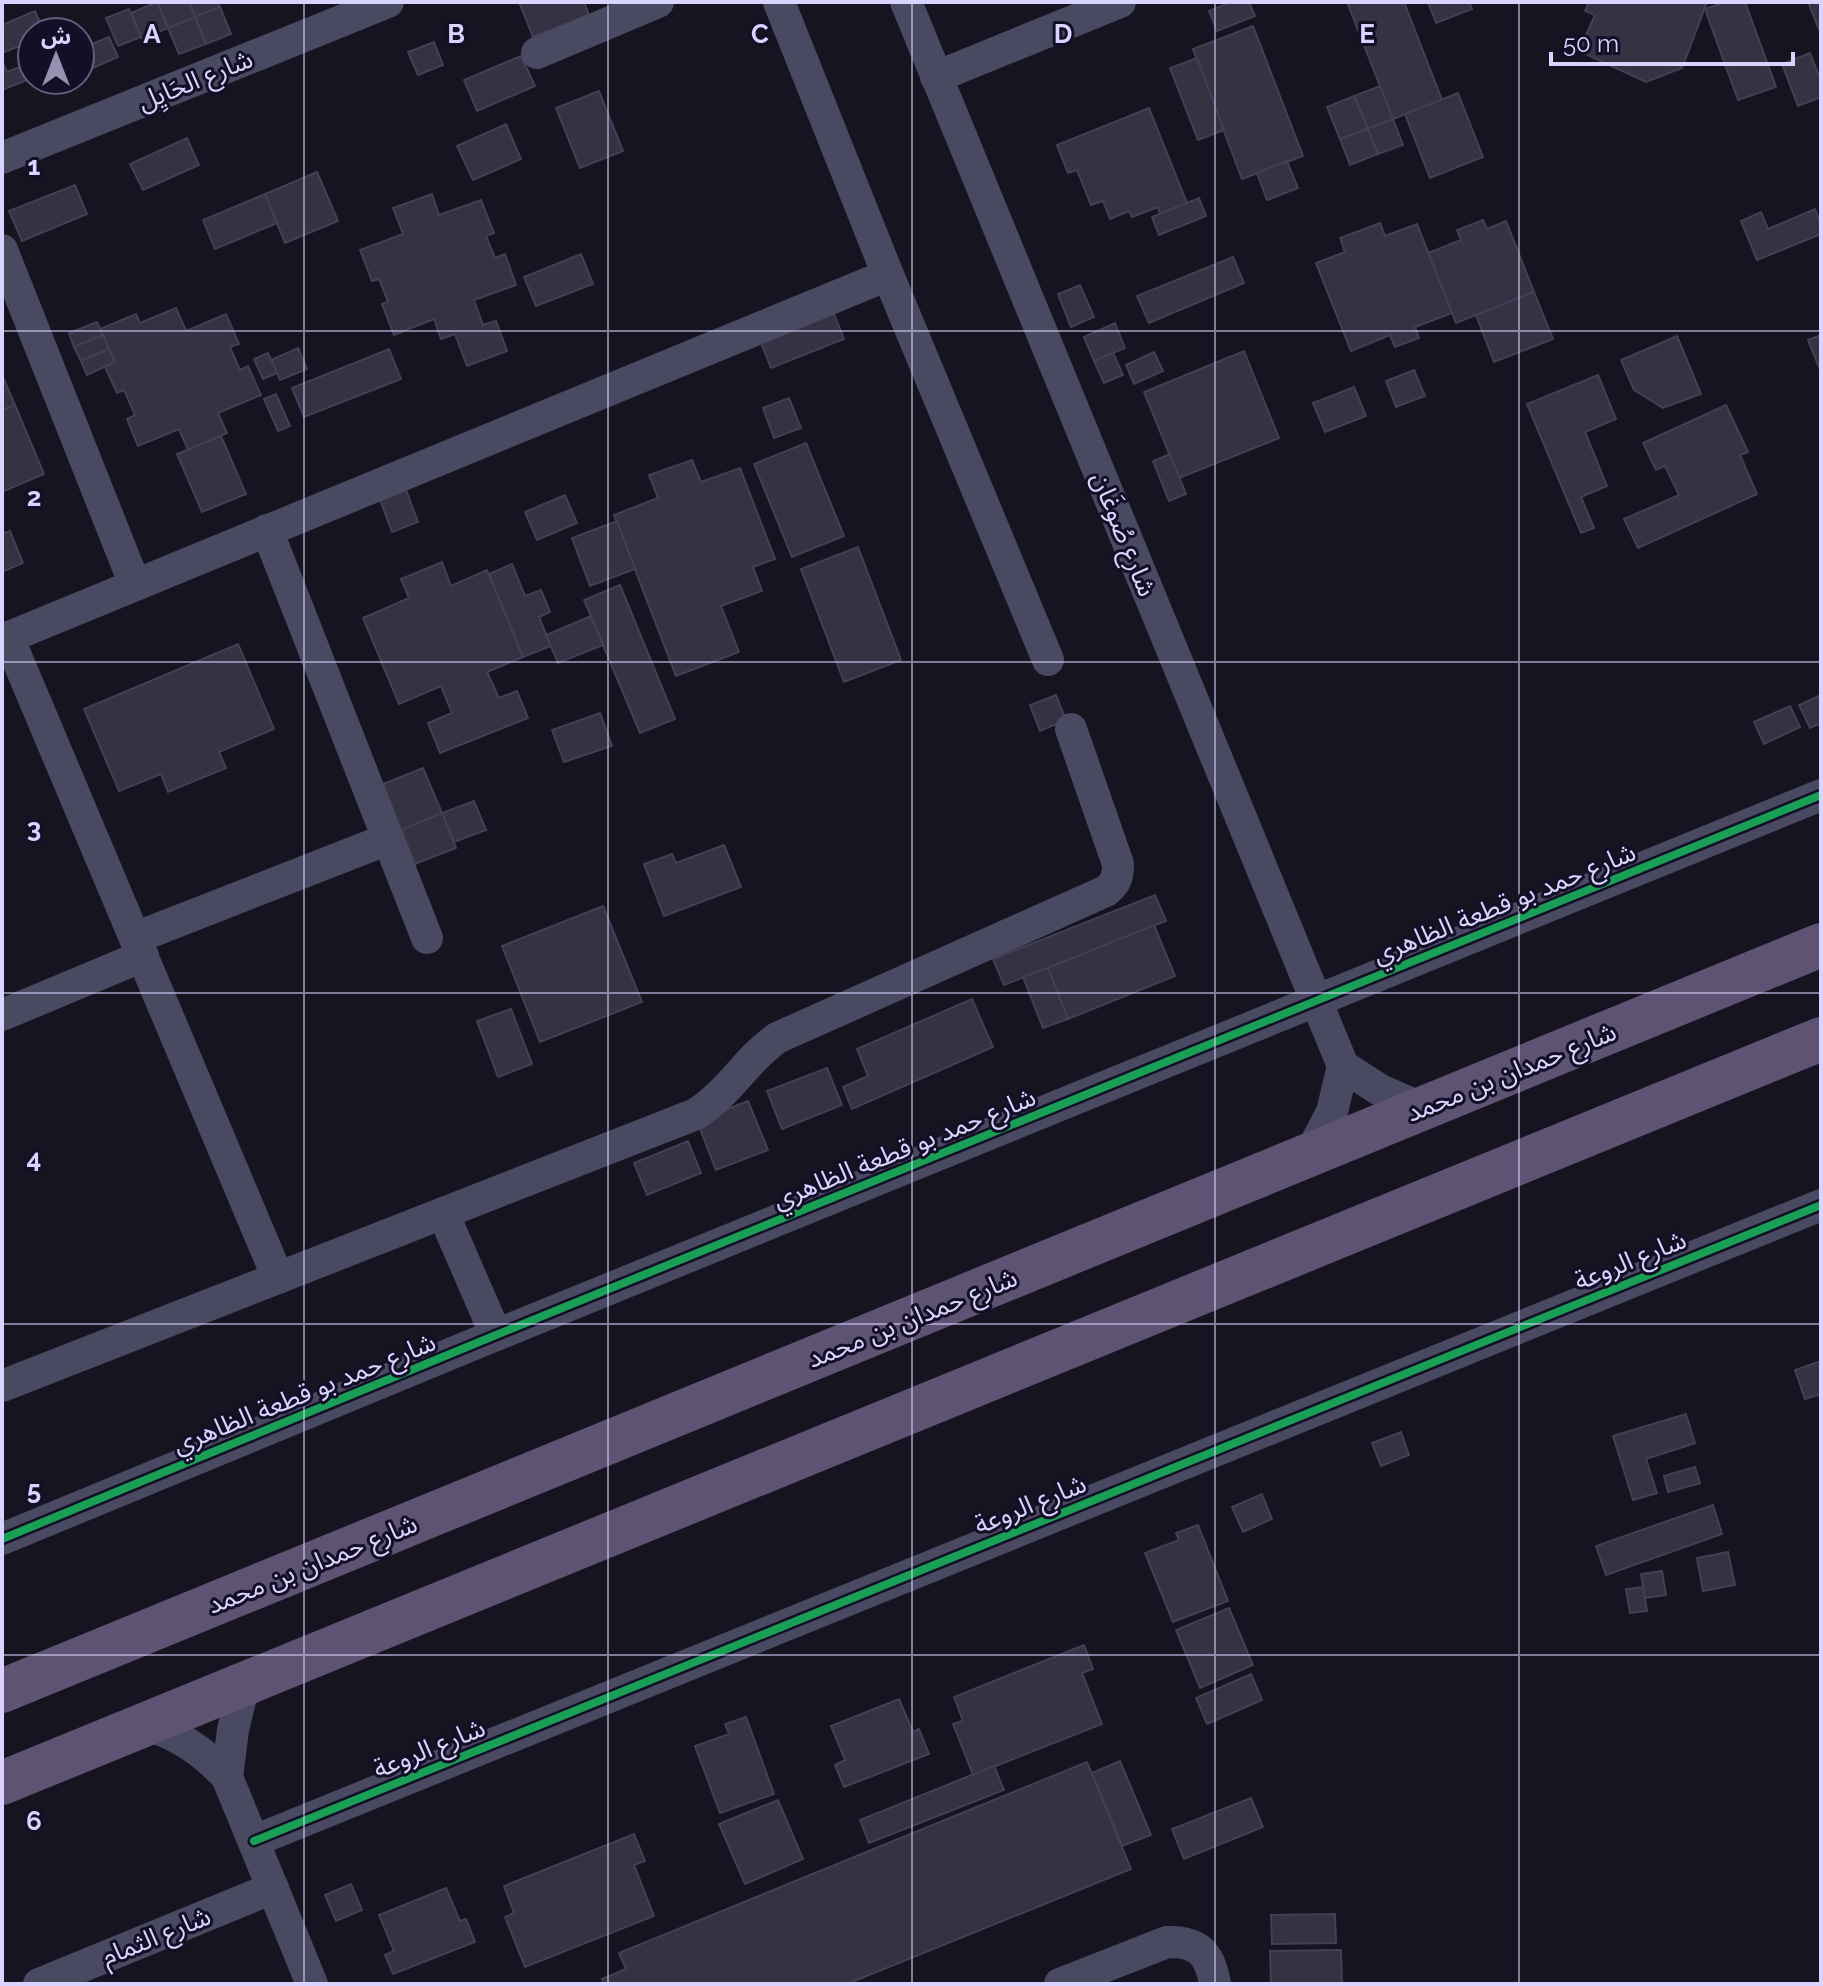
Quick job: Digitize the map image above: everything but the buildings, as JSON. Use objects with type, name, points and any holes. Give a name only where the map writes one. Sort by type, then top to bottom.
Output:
[{"type":"main road","name":"شارع حمدان بن محمد","points":[[2,1691],[1821,945]]},
{"type":"main road","points":[[2,1783],[1821,1039]]},
{"type":"street","name":"شارع الحَايِل","points":[[2,158],[388,2]]},
{"type":"street","points":[[537,53],[658,2]]},
{"type":"street","points":[[779,2],[888,275],[1048,660]]},
{"type":"street","name":"شارع صُوغَان","points":[[906,2],[1343,1066]]},
{"type":"street","points":[[936,77],[1120,2]]},
{"type":"street","points":[[2,250],[135,585]]},
{"type":"street","points":[[278,1278],[5,638],[888,275]]},
{"type":"street","points":[[267,530],[427,938]]},
{"type":"street","points":[[2,1386],[696,1114],[715,1102],[762,1048],[777,1038],[1106,891],[1114,885],[1118,864],[1071,729]]},
{"type":"street","name":"شارع حمد بو قطعة الظاهري","points":[[2,1539],[1821,795]]},
{"type":"street","points":[[2,1015],[139,947],[388,839]]},
{"type":"street","points":[[1309,1156],[1332,1112],[1343,1066],[1380,1090],[1421,1108]]},
{"type":"street","name":"شارع الروعة","points":[[254,1841],[1821,1205]]},
{"type":"street","points":[[443,1213],[496,1335]]},
{"type":"street","points":[[227,1777],[233,1730],[244,1684]]},
{"type":"street","points":[[145,1724],[169,1731],[191,1743],[227,1777],[312,1984]]},
{"type":"street","name":"شارع الثمام","points":[[39,1984],[273,1888]]},
{"type":"street","points":[[1060,1984],[1167,1942],[1184,1942],[1200,1950],[1211,1963],[1215,1984]]},
{"type":"cycle path","points":[[2,1539],[1821,795]]},
{"type":"cycle path","points":[[254,1841],[1821,1205]]}]
